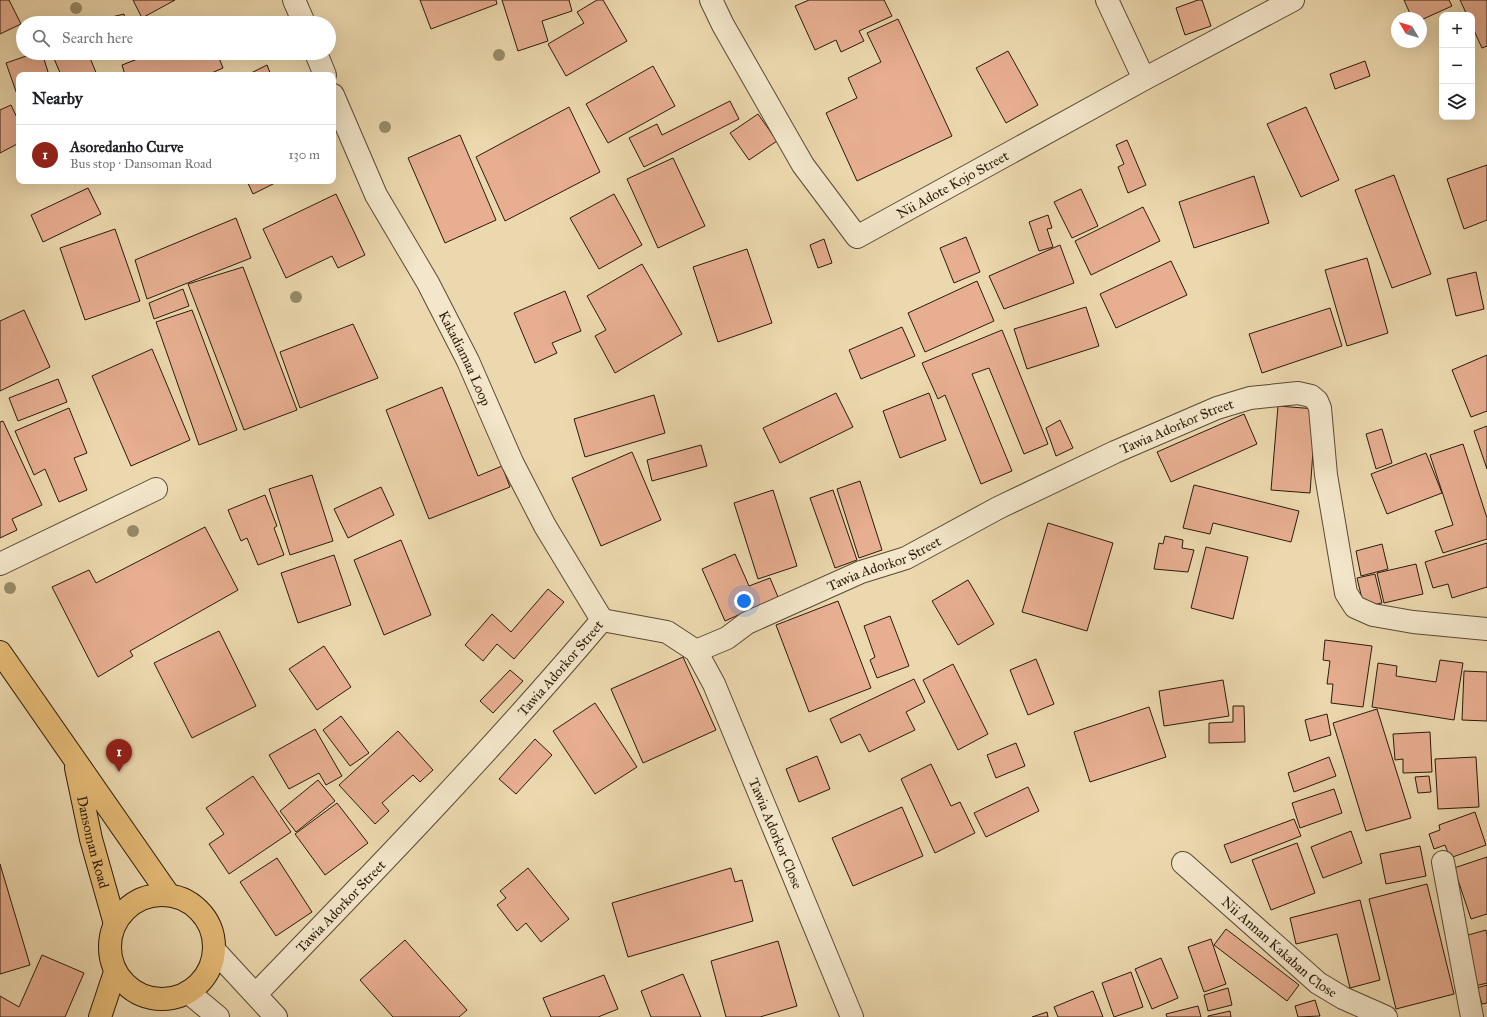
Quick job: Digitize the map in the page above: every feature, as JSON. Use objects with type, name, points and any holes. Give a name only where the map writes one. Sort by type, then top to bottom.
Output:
[{"type":"main road","name":"Dansoman Road","points":[[0,652],[169,895]]},
{"type":"main road","name":"Dansoman Road","points":[[74,759],[91,840],[115,924]]},
{"type":"main road","points":[[153,895],[169,895],[184,899],[198,908],[208,920],[214,934],[215,951],[211,968],[201,983],[161,1009],[146,998],[128,988],[115,972],[110,957],[110,940],[115,924],[124,910],[137,901],[153,895]]},
{"type":"main road","points":[[100,1017],[115,972]]},
{"type":"street","points":[[294,0],[301,16]]},
{"type":"street","name":"Nii Adote Kojo Street","points":[[711,0],[723,25],[803,165],[857,237],[1144,79],[1293,0]]},
{"type":"street","points":[[1107,0],[1144,79]]},
{"type":"street","points":[[319,60],[324,72]]},
{"type":"street","name":"Kakadiamaa Loop","points":[[336,102],[376,195],[428,283],[465,354],[522,481],[545,526],[602,620]]},
{"type":"street","name":"Tawia Adorkor Street","points":[[256,994],[391,854],[555,675],[602,620],[667,632],[696,651],[727,638],[747,623],[861,572],[906,558],[998,508],[1114,452],[1217,408],[1250,398],[1298,393],[1310,396],[1317,401],[1320,408],[1326,475],[1346,593],[1355,607],[1373,615],[1413,622],[1487,629]]},
{"type":"street","points":[[0,564],[156,489]]},
{"type":"street","name":"Tawia Adorkor Close","points":[[696,651],[714,684],[852,1017]]},
{"type":"street","points":[[1443,862],[1472,1017]]},
{"type":"street","name":"Nii Annan Kakaban Close","points":[[1183,863],[1318,984],[1343,998],[1386,1017]]},
{"type":"street","points":[[215,951],[276,1017]]},
{"type":"street","points":[[188,992],[218,1017]]},
{"type":"building","points":[[0,0],[9,0],[17,16],[16,26],[0,34]]},
{"type":"building","points":[[133,0],[175,0],[146,16],[141,16]]},
{"type":"building","points":[[420,0],[496,0],[497,4],[431,29]]},
{"type":"building","points":[[502,0],[569,0],[572,11],[542,21],[548,41],[518,51]]},
{"type":"building","points":[[597,0],[603,0],[627,41],[566,76],[548,44],[584,23],[577,12]]},
{"type":"building","points":[[809,0],[884,0],[892,16],[859,31],[864,41],[841,52],[836,40],[815,50],[795,6]]},
{"type":"building","points":[[1202,0],[1211,26],[1185,35],[1176,8]]},
{"type":"building","points":[[1404,0],[1449,0],[1452,6],[1427,17],[1427,12],[1409,12]]},
{"type":"building","points":[[1460,0],[1487,0],[1487,46],[1482,48],[1475,33],[1475,12],[1466,12]]},
{"type":"building","points":[[898,19],[952,136],[857,181],[826,113],[857,98],[848,78],[881,62],[867,33]]},
{"type":"building","points":[[1008,51],[1038,105],[1006,123],[976,68]]},
{"type":"building","points":[[16,60],[44,60],[48,72],[16,72],[16,91],[6,63]]},
{"type":"building","points":[[55,60],[91,60],[96,72],[60,72]]},
{"type":"building","points":[[135,60],[220,60],[223,68],[214,72],[124,72],[122,65]]},
{"type":"building","points":[[1365,61],[1370,76],[1335,89],[1330,74]]},
{"type":"building","points":[[267,65],[270,72],[253,72]]},
{"type":"building","points":[[653,66],[675,106],[608,143],[586,104]]},
{"type":"building","points":[[730,101],[739,119],[644,167],[629,138],[657,124],[662,135]]},
{"type":"building","points":[[11,105],[16,116],[16,145],[0,153],[0,110]]},
{"type":"building","points":[[569,107],[600,172],[505,221],[476,157]]},
{"type":"building","points":[[1306,107],[1339,180],[1301,197],[1267,124]]},
{"type":"building","points":[[758,114],[777,141],[749,160],[730,133]]},
{"type":"building","points":[[460,135],[496,220],[445,243],[408,158]]},
{"type":"building","points":[[1127,140],[1146,185],[1128,193],[1118,167],[1124,164],[1116,145]]},
{"type":"building","points":[[673,158],[705,226],[658,248],[627,179]]},
{"type":"building","points":[[1487,165],[1487,220],[1464,229],[1447,179]]},
{"type":"building","points":[[1394,175],[1431,274],[1392,288],[1355,190]]},
{"type":"building","points":[[1254,176],[1269,223],[1194,248],[1179,202]]},
{"type":"building","points":[[248,184],[273,184],[253,194]]},
{"type":"building","points":[[88,188],[101,214],[43,242],[31,215]]},
{"type":"building","points":[[1081,189],[1098,226],[1072,238],[1054,202]]},
{"type":"building","points":[[336,194],[365,255],[338,268],[332,256],[286,278],[263,229]]},
{"type":"building","points":[[614,194],[642,245],[599,269],[570,218]]},
{"type":"building","points":[[1143,207],[1160,241],[1091,275],[1075,241]]},
{"type":"building","points":[[1048,215],[1052,228],[1047,229],[1053,247],[1039,251],[1029,222]]},
{"type":"building","points":[[236,218],[251,258],[147,299],[135,260]]},
{"type":"building","points":[[115,229],[140,301],[85,320],[60,248]]},
{"type":"building","points":[[966,237],[980,272],[954,283],[940,248]]},
{"type":"building","points":[[824,239],[832,263],[818,268],[810,245]]},
{"type":"building","points":[[1060,245],[1074,283],[1004,309],[989,276]]},
{"type":"building","points":[[747,249],[772,323],[718,342],[693,267]]},
{"type":"building","points":[[1367,258],[1388,333],[1347,346],[1325,270]]},
{"type":"building","points":[[1171,261],[1187,295],[1116,328],[1100,294]]},
{"type":"building","points":[[642,264],[682,334],[615,373],[595,336],[606,330],[587,296]]},
{"type":"building","points":[[243,267],[297,410],[244,430],[188,284]]},
{"type":"building","points":[[1476,272],[1484,309],[1456,316],[1447,279]]},
{"type":"building","points":[[977,281],[994,321],[925,352],[908,313]]},
{"type":"building","points":[[183,289],[189,306],[154,319],[149,303]]},
{"type":"building","points":[[565,291],[581,331],[552,343],[557,353],[535,363],[514,313]]},
{"type":"building","points":[[1086,307],[1099,346],[1027,369],[1014,329]]},
{"type":"building","points":[[1330,308],[1342,346],[1262,373],[1249,334]]},
{"type":"building","points":[[24,310],[50,367],[0,391],[0,321]]},
{"type":"building","points":[[192,310],[237,430],[199,445],[156,322]]},
{"type":"building","points":[[353,324],[378,378],[300,408],[280,352]]},
{"type":"building","points":[[902,327],[915,356],[861,379],[849,350]]},
{"type":"building","points":[[1002,330],[1048,444],[1024,454],[989,368],[972,374],[1012,471],[981,484],[945,395],[938,399],[922,363]]},
{"type":"building","points":[[152,349],[190,440],[131,466],[92,376]]},
{"type":"building","points":[[1487,355],[1487,411],[1471,417],[1452,370]]},
{"type":"building","points":[[58,379],[67,402],[18,421],[9,398]]},
{"type":"building","points":[[442,387],[478,476],[502,466],[510,487],[429,519],[386,410]]},
{"type":"building","points":[[836,393],[853,427],[780,463],[763,428]]},
{"type":"building","points":[[929,393],[946,440],[900,458],[883,411]]},
{"type":"building","points":[[654,395],[665,433],[585,457],[574,419]]},
{"type":"building","points":[[1278,406],[1316,409],[1310,493],[1271,490]]},
{"type":"building","points":[[69,408],[87,453],[74,458],[87,490],[59,502],[45,469],[34,475],[15,431]]},
{"type":"building","points":[[1244,414],[1257,444],[1171,482],[1157,452]]},
{"type":"building","points":[[1060,420],[1073,448],[1056,456],[1046,428]]},
{"type":"building","points":[[3,421],[42,505],[12,519],[17,530],[0,538],[0,422]]},
{"type":"building","points":[[1487,426],[1487,469],[1474,431]]},
{"type":"building","points":[[1382,429],[1392,463],[1376,469],[1366,434]]},
{"type":"building","points":[[1463,444],[1487,518],[1487,539],[1443,553],[1435,531],[1453,525],[1430,455]]},
{"type":"building","points":[[701,445],[707,466],[652,481],[647,460]]},
{"type":"building","points":[[632,452],[661,520],[601,546],[572,478]]},
{"type":"building","points":[[1426,453],[1442,493],[1387,514],[1371,474]]},
{"type":"building","points":[[312,475],[333,541],[290,555],[269,489]]},
{"type":"building","points":[[860,481],[882,550],[859,558],[837,489]]},
{"type":"building","points":[[1194,485],[1299,511],[1291,542],[1213,523],[1210,534],[1183,528]]},
{"type":"building","points":[[381,487],[394,515],[348,538],[334,509]]},
{"type":"building","points":[[773,490],[797,566],[758,579],[734,503]]},
{"type":"building","points":[[833,490],[857,560],[835,568],[810,498]]},
{"type":"building","points":[[265,495],[277,526],[274,528],[284,555],[258,565],[247,538],[241,541],[228,510]]},
{"type":"building","points":[[1048,523],[1113,543],[1087,631],[1022,612]]},
{"type":"building","points":[[205,527],[238,590],[130,651],[133,656],[98,677],[52,587],[89,570],[96,583]]},
{"type":"building","points":[[1165,536],[1183,540],[1182,548],[1194,550],[1188,572],[1154,569],[1159,543],[1163,544]]},
{"type":"building","points":[[401,540],[431,615],[384,635],[354,560]]},
{"type":"building","points":[[1487,543],[1487,587],[1452,598],[1448,584],[1433,588],[1425,562]]},
{"type":"building","points":[[1382,544],[1388,569],[1361,576],[1356,551]]},
{"type":"building","points":[[1206,547],[1248,557],[1233,619],[1191,608]]},
{"type":"building","points":[[735,554],[749,586],[770,578],[778,597],[725,621],[702,569]]},
{"type":"building","points":[[334,555],[351,605],[298,623],[281,573]]},
{"type":"building","points":[[1416,564],[1423,594],[1384,603],[1377,573]]},
{"type":"building","points":[[1375,574],[1382,603],[1364,607],[1357,578]]},
{"type":"building","points":[[968,580],[994,624],[958,645],[932,601]]},
{"type":"building","points":[[548,589],[564,602],[514,659],[497,644],[483,661],[465,645],[492,614],[511,632]]},
{"type":"building","points":[[838,601],[871,688],[809,712],[776,625]]},
{"type":"building","points":[[890,616],[909,666],[877,678],[870,660],[875,657],[864,626]]},
{"type":"building","points":[[219,631],[256,706],[192,738],[154,663]]},
{"type":"building","points":[[1325,640],[1372,646],[1363,707],[1331,703],[1333,684],[1327,684],[1330,661],[1323,660]]},
{"type":"building","points":[[324,646],[351,687],[317,710],[289,669]]},
{"type":"building","points":[[683,657],[716,730],[643,763],[611,689]]},
{"type":"building","points":[[1036,659],[1054,704],[1028,715],[1010,670]]},
{"type":"building","points":[[1440,660],[1463,663],[1454,720],[1372,707],[1378,663],[1397,666],[1396,676],[1436,682]]},
{"type":"building","points":[[953,664],[988,734],[958,750],[923,680]]},
{"type":"building","points":[[510,670],[523,681],[493,713],[480,701]]},
{"type":"building","points":[[1464,671],[1487,672],[1487,721],[1462,720]]},
{"type":"building","points":[[914,679],[925,702],[906,712],[915,730],[869,752],[860,734],[841,743],[830,719]]},
{"type":"building","points":[[1223,680],[1229,716],[1164,726],[1159,691]]},
{"type":"building","points":[[595,703],[637,767],[595,794],[553,731]]},
{"type":"building","points":[[1233,706],[1244,706],[1245,742],[1209,743],[1209,723],[1233,722]]},
{"type":"building","points":[[1149,707],[1166,757],[1090,782],[1074,732]]},
{"type":"building","points":[[1377,709],[1411,818],[1366,831],[1333,723]]},
{"type":"building","points":[[1327,714],[1331,735],[1310,741],[1305,720]]},
{"type":"building","points":[[341,716],[369,753],[350,766],[323,730]]},
{"type":"building","points":[[315,729],[342,776],[326,785],[319,773],[289,789],[269,755]]},
{"type":"building","points":[[398,731],[433,770],[420,782],[413,775],[382,803],[389,811],[375,824],[339,785]]},
{"type":"building","points":[[1430,732],[1432,772],[1403,773],[1403,759],[1395,760],[1393,734]]},
{"type":"building","points":[[535,739],[552,755],[516,794],[499,779]]},
{"type":"building","points":[[1016,743],[1025,766],[996,778],[987,755]]},
{"type":"building","points":[[817,756],[830,789],[799,802],[786,769]]},
{"type":"building","points":[[1329,757],[1336,776],[1294,792],[1288,773]]},
{"type":"building","points":[[1476,757],[1479,807],[1438,809],[1435,759]]},
{"type":"building","points":[[931,764],[951,806],[960,802],[975,833],[935,853],[901,779]]},
{"type":"building","points":[[253,776],[291,832],[229,874],[209,844],[224,834],[206,808]]},
{"type":"building","points":[[1429,776],[1431,792],[1418,793],[1415,777]]},
{"type":"building","points":[[318,780],[335,801],[296,832],[280,811]]},
{"type":"building","points":[[1028,787],[1039,811],[986,837],[974,813]]},
{"type":"building","points":[[1334,789],[1342,813],[1300,828],[1292,803]]},
{"type":"building","points":[[337,803],[368,843],[325,875],[295,834]]},
{"type":"building","points":[[902,807],[923,856],[853,886],[832,838]]},
{"type":"building","points":[[1475,812],[1486,845],[1450,858],[1445,845],[1434,849],[1429,834],[1440,830],[1439,825]]},
{"type":"building","points":[[1294,819],[1301,836],[1231,863],[1224,845]]},
{"type":"building","points":[[1351,831],[1362,863],[1323,878],[1311,847]]},
{"type":"building","points":[[1297,843],[1315,893],[1271,910],[1252,860]]},
{"type":"building","points":[[1420,846],[1426,876],[1386,884],[1380,854]]},
{"type":"building","points":[[1487,857],[1487,914],[1471,919],[1454,868]]},
{"type":"building","points":[[277,858],[312,912],[276,936],[240,882]]},
{"type":"building","points":[[0,864],[30,965],[0,974]]},
{"type":"building","points":[[528,868],[569,919],[541,942],[526,923],[517,931],[497,905],[506,898],[500,891]]},
{"type":"building","points":[[731,868],[735,882],[742,880],[753,921],[628,957],[612,903]]},
{"type":"building","points":[[1427,884],[1454,994],[1396,1009],[1369,899]]},
{"type":"building","points":[[1360,900],[1380,980],[1350,988],[1337,934],[1296,944],[1290,918]]},
{"type":"building","points":[[1226,929],[1299,985],[1287,1001],[1214,945]]},
{"type":"building","points":[[1486,930],[1487,983],[1475,986],[1461,937]]},
{"type":"building","points":[[1211,939],[1226,984],[1204,992],[1188,947]]},
{"type":"building","points":[[405,940],[467,1010],[459,1017],[393,1017],[360,980]]},
{"type":"building","points":[[778,941],[797,1006],[760,1017],[726,1017],[711,961]]},
{"type":"building","points":[[42,955],[84,973],[65,1017],[0,1017],[0,996],[19,1007]]},
{"type":"building","points":[[1161,958],[1178,998],[1152,1009],[1135,969]]},
{"type":"building","points":[[1131,972],[1143,1007],[1114,1017],[1102,983]]},
{"type":"building","points":[[683,974],[701,1017],[651,1017],[641,991]]},
{"type":"building","points":[[604,975],[618,1009],[598,1017],[551,1017],[543,998]]},
{"type":"building","points":[[1487,985],[1487,1003],[1482,1004],[1477,988]]},
{"type":"building","points":[[1228,988],[1232,1005],[1208,1011],[1204,995]]},
{"type":"building","points":[[1093,991],[1103,1017],[1058,1017],[1054,1007]]},
{"type":"building","points":[[1315,1000],[1320,1016],[1298,1017],[1295,1006]]},
{"type":"building","points":[[1198,1006],[1201,1017],[1167,1017],[1166,1014]]},
{"type":"building","points":[[1230,1011],[1231,1017],[1208,1017],[1208,1016]]},
{"type":"building","points":[[1047,1012],[1048,1017],[1032,1017]]},
{"type":"place","name":"Asoredanho Curve","points":[[119,772]]}]
